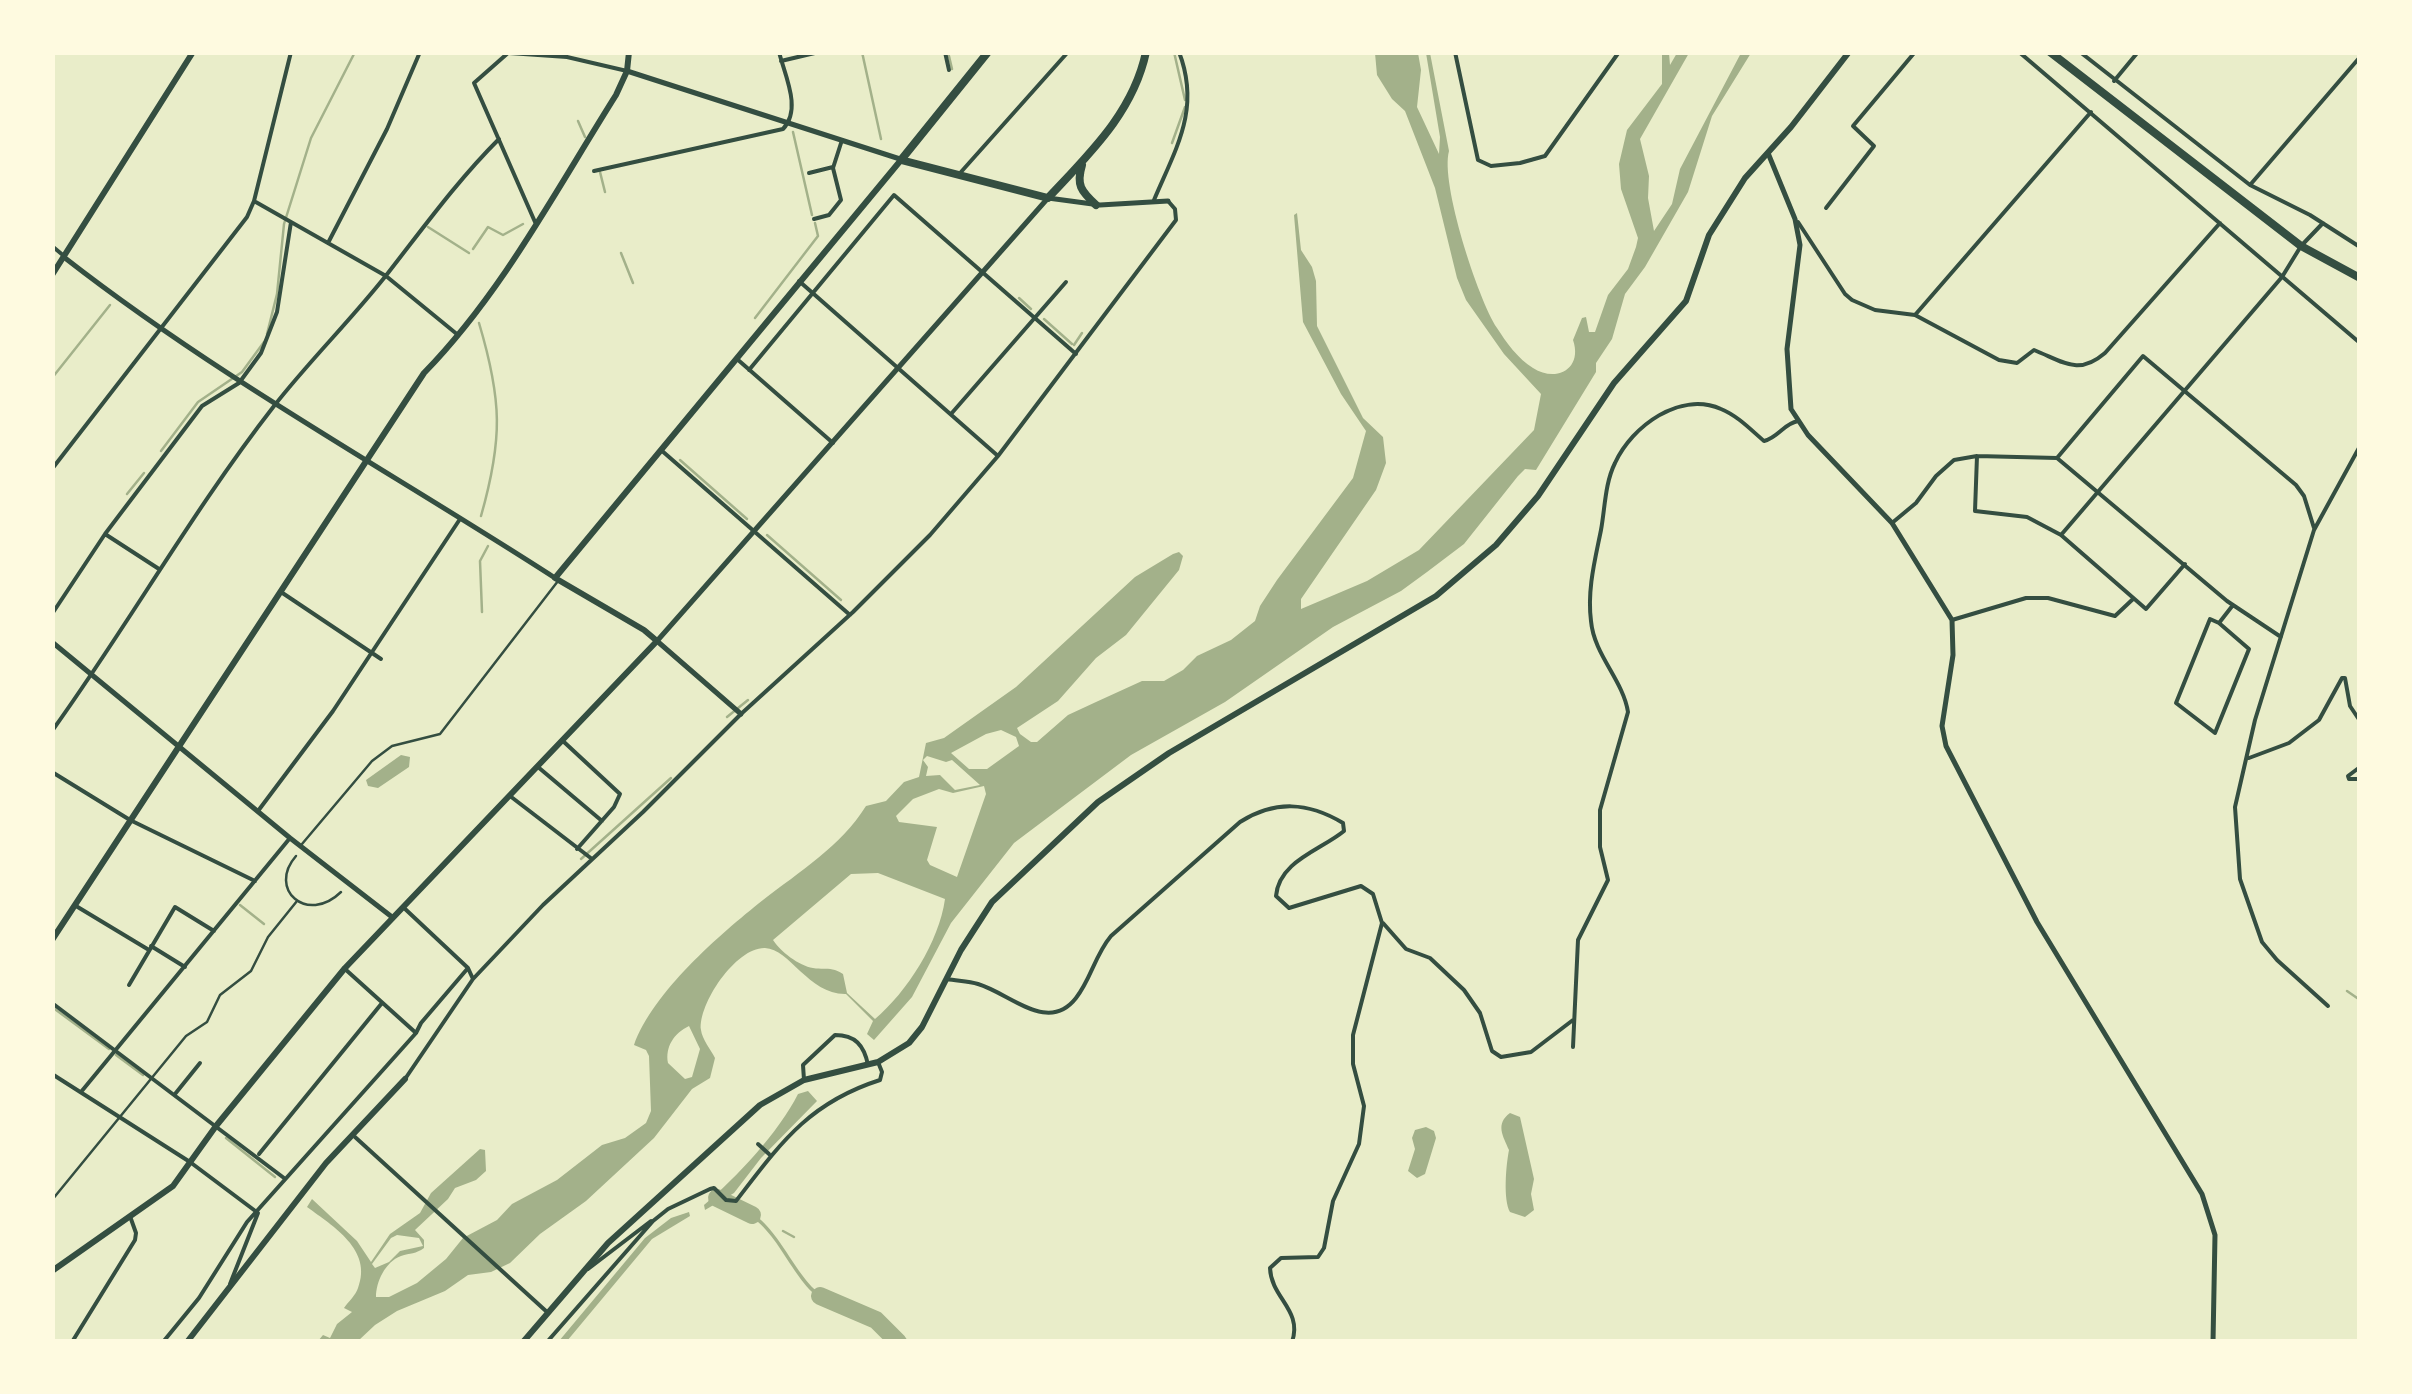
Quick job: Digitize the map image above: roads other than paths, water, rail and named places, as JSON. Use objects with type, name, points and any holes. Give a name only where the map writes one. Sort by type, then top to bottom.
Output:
[{"type":"highway","points":[[988,52],[901,160],[1048,198],[1123,113],[1139,81],[1146,52]]},
{"type":"highway","points":[[2050,52],[2301,246],[2360,278]]},
{"type":"highway","points":[[1083,160],[1080,188],[1096,205]]},
{"type":"main road","points":[[52,276],[193,52]]},
{"type":"main road","points":[[52,940],[424,373],[459,336],[535,222],[616,95],[627,71],[629,52]]},
{"type":"main road","points":[[523,1342],[544,1310],[643,1208],[760,1105],[804,1080],[892,1056],[922,1028],[974,927],[992,902],[1098,802],[1169,753],[1436,596],[1496,546],[1538,496],[1614,383],[1686,301],[1709,235],[1722,212],[1767,150],[1790,128],[1849,52]]},
{"type":"main road","points":[[52,1271],[173,1186],[216,1126],[345,968],[657,641],[557,579],[901,160]]},
{"type":"main road","points":[[187,1342],[351,1133],[405,1080]]},
{"type":"street","points":[[52,469],[246,217],[254,201],[291,52]]},
{"type":"street","points":[[328,243],[387,129],[420,52]]},
{"type":"street","points":[[594,171],[783,129],[793,107],[779,52]]},
{"type":"street","points":[[781,60],[819,52]]},
{"type":"street","points":[[945,52],[950,70]]},
{"type":"street","points":[[958,175],[1068,52]]},
{"type":"street","points":[[1154,202],[1190,104],[1179,52]]},
{"type":"street","points":[[1455,52],[1478,160],[1491,166],[1545,156],[1619,52]]},
{"type":"street","points":[[1826,208],[1874,146],[1853,126],[1915,52]]},
{"type":"street","points":[[2018,52],[2360,342]]},
{"type":"street","points":[[2080,52],[2250,185],[2323,223],[2360,248]]},
{"type":"street","points":[[2114,81],[2138,52]]},
{"type":"street","points":[[535,222],[474,83],[507,53],[567,57],[627,71],[901,160]]},
{"type":"street","points":[[2250,185],[2360,57]]},
{"type":"street","points":[[1915,315],[2090,112]]},
{"type":"street","points":[[52,731],[92,676],[158,569],[275,404],[386,276],[448,193],[498,139]]},
{"type":"street","points":[[814,219],[829,215],[841,200],[834,167],[842,140]]},
{"type":"street","points":[[1767,150],[1776,164],[1800,245],[1786,368],[1792,408],[1798,421],[1892,523],[1952,620],[1953,655],[1942,726],[1946,746],[2037,922],[2202,1194],[2215,1236],[2213,1342]]},
{"type":"street","points":[[808,174],[834,167]]},
{"type":"street","points":[[749,370],[894,196],[1076,354]]},
{"type":"street","points":[[405,1080],[472,979],[543,904],[850,615],[930,534],[998,456],[1176,220],[1175,209],[1168,202],[1096,205],[1048,198],[657,641],[741,714]]},
{"type":"street","points":[[254,201],[386,276],[459,336]]},
{"type":"street","points":[[1794,219],[1844,294],[1875,310],[1915,315],[1999,360],[2017,363],[2034,350],[2078,367],[2090,366],[2132,324],[2220,223]]},
{"type":"street","points":[[52,614],[105,534],[202,406],[239,383],[271,334],[290,222]]},
{"type":"street","points":[[2061,535],[2282,277],[2301,246],[2323,223]]},
{"type":"street","points":[[52,246],[161,331],[239,383],[557,579],[440,734],[392,746],[372,762],[301,846]]},
{"type":"street","points":[[799,281],[998,456]]},
{"type":"street","points":[[951,414],[1066,282]]},
{"type":"street","points":[[2057,458],[2143,356],[2296,485],[2304,496],[2314,530]]},
{"type":"street","points":[[737,359],[833,443]]},
{"type":"street","points":[[1573,1047],[1578,940],[1608,880],[1600,846],[1600,810],[1628,712],[1626,696],[1607,669],[1591,628],[1589,603],[1615,463],[1640,429],[1691,404],[1722,409],[1764,441],[1776,436],[1787,423],[1798,421]]},
{"type":"street","points":[[2328,1006],[2276,960],[2262,942],[2248,906],[2236,854],[2235,807],[2255,720],[2314,530],[2360,446]]},
{"type":"street","points":[[661,450],[850,615]]},
{"type":"street","points":[[1892,523],[1916,503],[1954,460],[1977,456],[2057,458],[2233,605],[2280,637]]},
{"type":"street","points":[[1977,456],[1975,511],[2027,517],[2061,535],[2146,609],[2185,564]]},
{"type":"street","points":[[258,811],[372,653],[461,517]]},
{"type":"street","points":[[105,534],[158,569]]},
{"type":"street","points":[[280,592],[381,659]]},
{"type":"street","points":[[1952,620],[2026,598],[2048,598],[2116,616],[2134,599]]},
{"type":"street","points":[[2218,623],[2233,605]]},
{"type":"street","points":[[2210,619],[2218,623],[2249,649],[2215,733],[2176,703],[2210,619]]},
{"type":"street","points":[[52,642],[290,838],[393,917]]},
{"type":"street","points":[[2249,758],[2288,744],[2319,720],[2342,678],[2350,706],[2360,722]]},
{"type":"street","points":[[564,742],[620,794],[614,807],[577,848]]},
{"type":"street","points":[[538,767],[602,820]]},
{"type":"street","points":[[2360,767],[2348,776],[2360,779]]},
{"type":"street","points":[[52,772],[130,820],[255,881]]},
{"type":"street","points":[[510,796],[592,860]]},
{"type":"street","points":[[947,979],[978,984],[1034,1011],[1058,1012],[1070,1006],[1080,993],[1098,951],[1220,837],[1270,807],[1307,807],[1343,823],[1344,831],[1285,872],[1276,896],[1282,904],[1289,908],[1361,886],[1373,894],[1382,923],[1406,950],[1430,958],[1464,990],[1480,1013],[1492,1051],[1500,1057],[1531,1052],[1573,1020]]},
{"type":"street","points":[[81,1092],[290,838]]},
{"type":"street","points":[[296,856],[290,862],[287,885],[297,901],[322,906],[341,892]]},
{"type":"street","points":[[52,1200],[186,1036],[208,1022],[220,995],[251,971],[268,937],[297,901]]},
{"type":"street","points":[[75,906],[185,966]]},
{"type":"street","points":[[129,984],[174,907],[214,931]]},
{"type":"street","points":[[403,907],[468,968],[472,979]]},
{"type":"street","points":[[1292,1342],[1297,1328],[1293,1315],[1270,1281],[1270,1268],[1280,1258],[1318,1257],[1324,1248],[1333,1201],[1359,1144],[1364,1106],[1353,1064],[1353,1035],[1382,923]]},
{"type":"street","points":[[345,968],[416,1032]]},
{"type":"street","points":[[229,1289],[258,1214],[284,1178],[416,1032],[468,968]]},
{"type":"street","points":[[257,1156],[382,1003]]},
{"type":"street","points":[[52,1004],[284,1178]]},
{"type":"street","points":[[804,1080],[803,1065],[835,1035],[848,1035],[856,1040],[866,1052],[868,1065]]},
{"type":"street","points":[[174,1096],[200,1062]]},
{"type":"street","points":[[548,1342],[652,1220],[714,1188],[726,1200],[736,1201],[797,1126],[840,1094],[880,1080],[878,1062]]},
{"type":"street","points":[[52,1074],[190,1162],[258,1214]]},
{"type":"street","points":[[351,1133],[544,1310]]},
{"type":"street","points":[[758,1144],[771,1155]]},
{"type":"street","points":[[163,1342],[200,1298],[247,1222],[258,1214]]},
{"type":"street","points":[[72,1342],[135,1240],[131,1219]]},
{"type":"street","points":[[580,1274],[598,1265],[652,1220]]},
{"type":"waterway","points":[[267,334],[277,294],[284,224],[311,138],[355,52]]},
{"type":"waterway","points":[[862,52],[881,139]]},
{"type":"waterway","points":[[948,52],[952,69]]},
{"type":"waterway","points":[[1174,52],[1185,100]]},
{"type":"waterway","points":[[1172,143],[1185,107]]},
{"type":"waterway","points":[[578,121],[585,137]]},
{"type":"waterway","points":[[793,132],[812,215]]},
{"type":"waterway","points":[[600,172],[605,192]]},
{"type":"waterway","points":[[755,318],[818,236],[815,223]]},
{"type":"waterway","points":[[473,249],[488,227],[503,235],[523,224]]},
{"type":"waterway","points":[[428,227],[469,253]]},
{"type":"waterway","points":[[621,253],[633,283]]},
{"type":"waterway","points":[[1019,298],[1031,309]]},
{"type":"waterway","points":[[52,378],[110,305]]},
{"type":"waterway","points":[[1044,319],[1072,344]]},
{"type":"waterway","points":[[479,323],[492,375],[497,420],[493,464],[481,516]]},
{"type":"waterway","points":[[1074,345],[1082,333]]},
{"type":"waterway","points":[[161,451],[198,402],[242,372],[264,342]]},
{"type":"waterway","points":[[680,460],[747,519]]},
{"type":"waterway","points":[[127,494],[144,473]]},
{"type":"waterway","points":[[767,535],[841,600]]},
{"type":"waterway","points":[[482,612],[480,561],[488,546]]},
{"type":"waterway","points":[[727,717],[748,700]]},
{"type":"waterway","points":[[581,859],[671,778]]},
{"type":"waterway","points":[[240,905],[264,924]]},
{"type":"waterway","points":[[2347,991],[2360,1000]]},
{"type":"waterway","points":[[52,1007],[109,1049]]},
{"type":"waterway","points":[[116,1055],[143,1075]]},
{"type":"waterway","points":[[226,1138],[275,1177]]},
{"type":"waterway","points":[[717,1198],[752,1215]]},
{"type":"waterway","points":[[783,1231],[794,1237]]},
{"type":"waterway","points":[[820,1296],[876,1320],[898,1342]]}]
